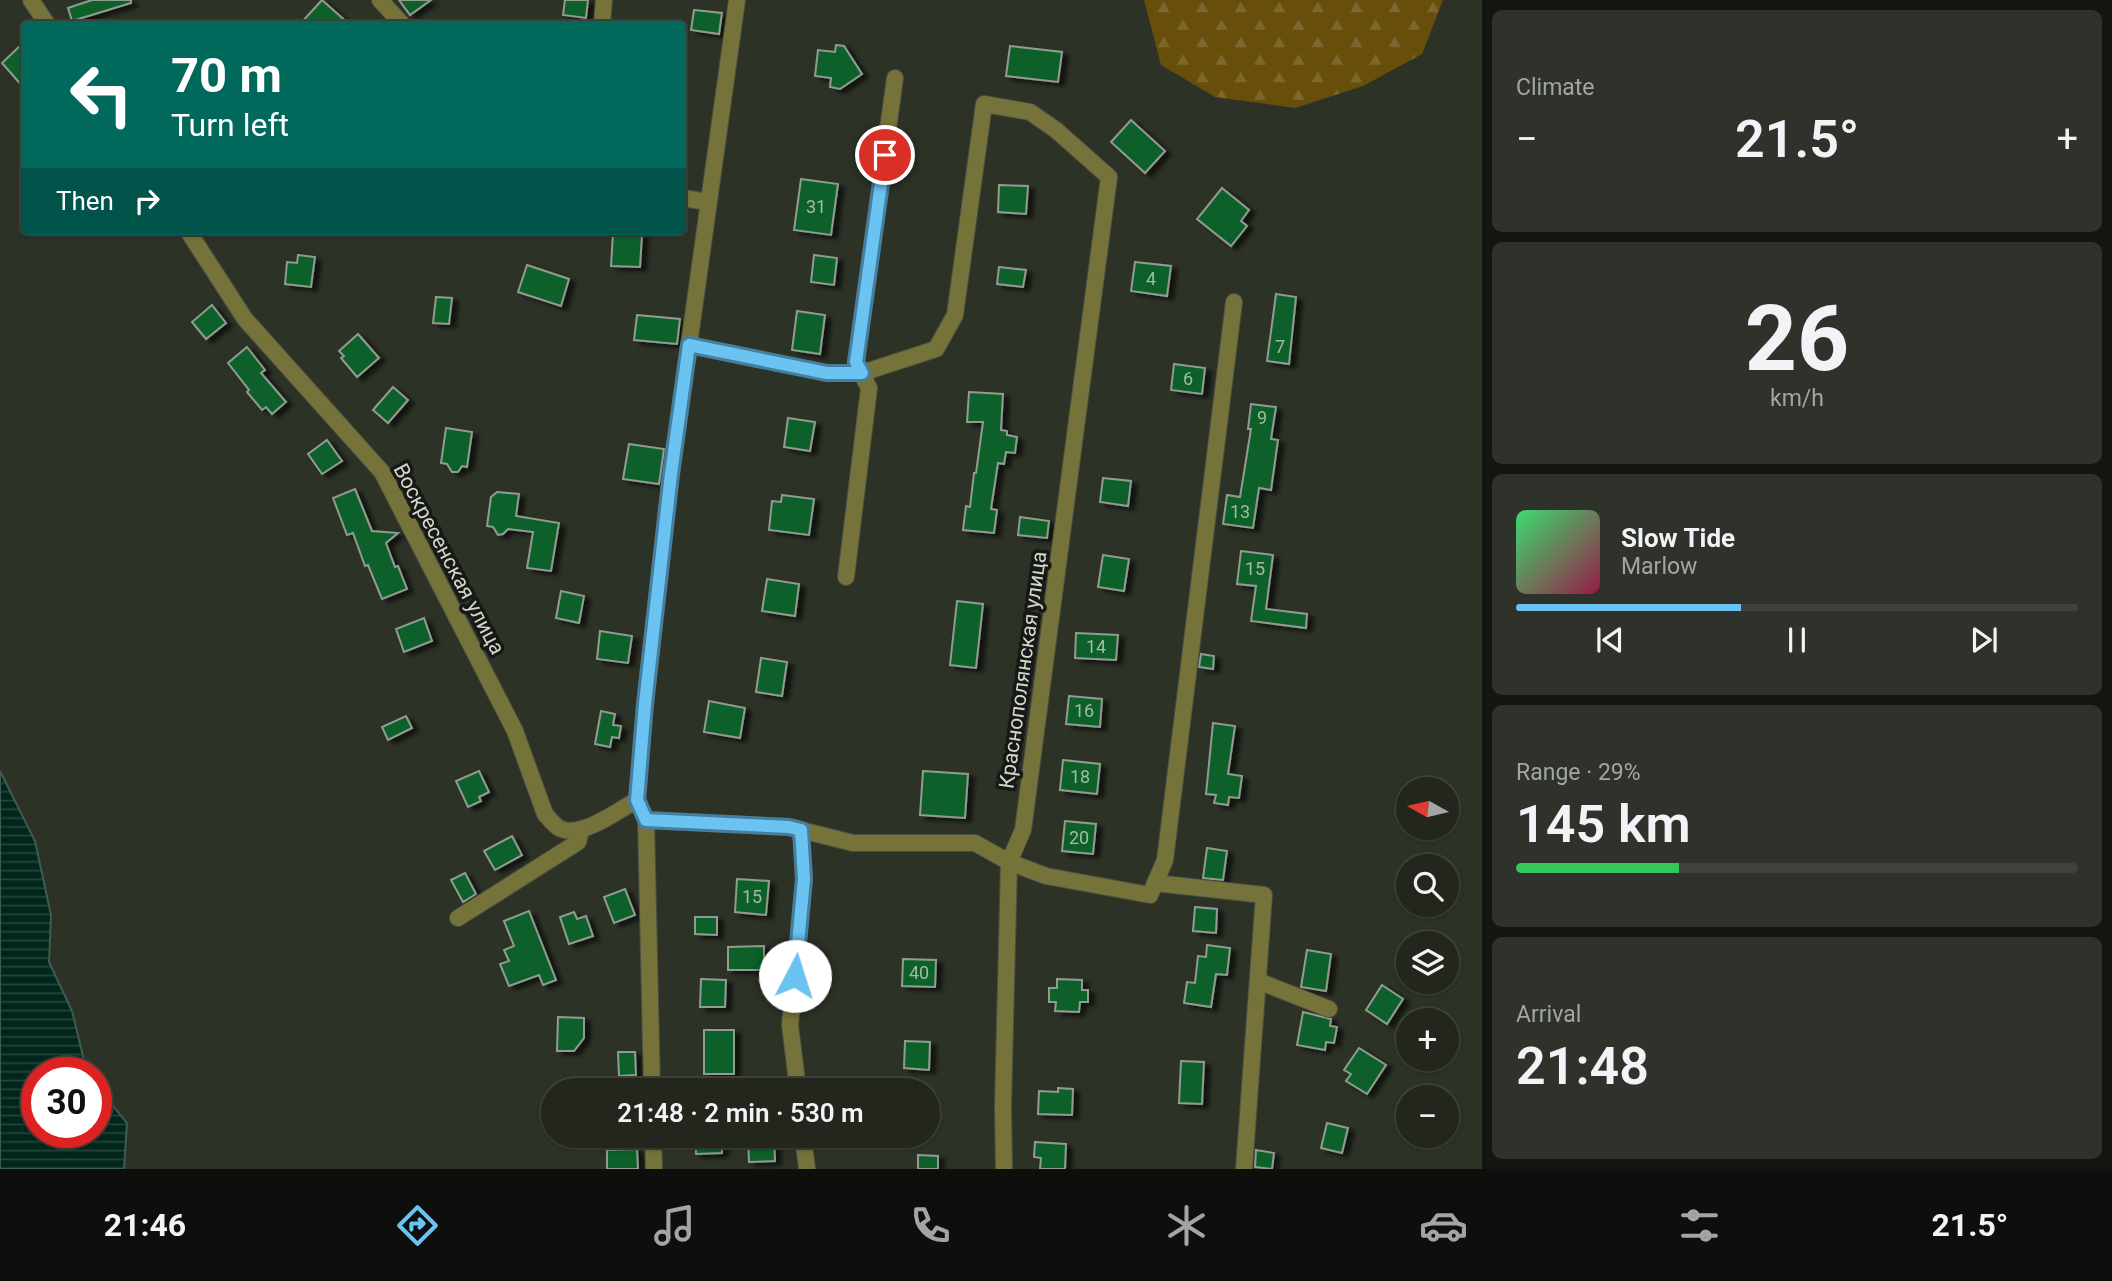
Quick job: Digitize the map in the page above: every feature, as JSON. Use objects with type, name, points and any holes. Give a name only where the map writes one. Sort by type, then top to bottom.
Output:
[{"type":"street","points":[[31,0],[45,21]]},
{"type":"street","points":[[380,0],[399,21]]},
{"type":"street","points":[[602,21],[604,0]]},
{"type":"street","points":[[652,1078],[646,820],[637,800],[671,474],[737,0]]},
{"type":"street","points":[[846,577],[869,388],[856,362],[895,78]]},
{"type":"street","name":"Краснополянская улица","points":[[862,373],[936,349],[955,315],[984,104],[1030,112],[1056,130],[1109,177],[1023,830],[1009,862],[1004,1169]]},
{"type":"street","points":[[686,199],[708,202]]},
{"type":"street","name":"Воскресенская улица","points":[[191,235],[245,319],[382,472],[515,731],[545,814],[561,829],[581,831]]},
{"type":"street","points":[[1153,889],[1165,860],[1234,302]]},
{"type":"street","points":[[689,345],[827,373],[862,373]]},
{"type":"street","points":[[458,918],[578,842],[581,831],[637,800]]},
{"type":"street","points":[[646,820],[789,827],[853,843],[975,843],[1009,862],[1046,876],[1153,889],[1264,895],[1244,1169]]},
{"type":"street","points":[[797,1078],[790,1025],[804,879],[801,830]]},
{"type":"street","points":[[1258,981],[1329,1009]]},
{"type":"street","points":[[653,1148],[654,1169]]},
{"type":"street","points":[[804,1148],[807,1169]]},
{"type":"green space","points":[[1144,0],[1443,0],[1422,54],[1363,86],[1295,108],[1215,97],[1161,65]]},
{"type":"shaded area","points":[[0,771],[35,841],[51,915],[49,962],[72,1011],[83,1057],[21,1057],[21,1148],[112,1148],[112,1105],[127,1123],[124,1169],[0,1169]]},
{"type":"building","points":[[92,0],[131,0],[131,3],[72,21],[68,8]]},
{"type":"building","points":[[322,0],[346,21],[303,21]]},
{"type":"building","points":[[399,0],[431,0],[410,15]]},
{"type":"building","points":[[565,0],[588,0],[586,18],[563,15]]},
{"type":"building","points":[[694,10],[722,13],[719,34],[691,30]]},
{"type":"building","points":[[21,45],[21,85],[2,63]]},
{"type":"building","points":[[836,45],[844,46],[862,74],[840,89],[830,87],[831,78],[815,76],[818,50],[835,52]]},
{"type":"building","points":[[1010,46],[1062,52],[1058,82],[1006,76]]},
{"type":"building","points":[[1131,120],[1165,151],[1145,173],[1111,142]]},
{"type":"building","points":[[801,179],[838,184],[831,235],[794,230]]},
{"type":"building","points":[[999,185],[1028,186],[1026,214],[998,212]]},
{"type":"building","points":[[1222,188],[1249,210],[1241,221],[1247,226],[1231,246],[1197,219]]},
{"type":"building","points":[[613,235],[642,235],[640,267],[611,266]]},
{"type":"building","points":[[298,255],[315,257],[311,287],[285,284],[287,262],[297,263]]},
{"type":"building","points":[[814,255],[837,258],[834,285],[811,282]]},
{"type":"building","points":[[1135,262],[1171,266],[1167,296],[1131,291]]},
{"type":"building","points":[[527,265],[569,279],[561,306],[518,292]]},
{"type":"building","points":[[999,267],[1026,270],[1023,287],[997,284]]},
{"type":"building","points":[[1276,294],[1296,297],[1289,364],[1267,361]]},
{"type":"building","points":[[436,297],[452,298],[449,324],[433,323]]},
{"type":"building","points":[[212,305],[226,323],[206,339],[192,322]]},
{"type":"building","points":[[797,311],[825,315],[820,354],[792,350]]},
{"type":"building","points":[[637,315],[680,319],[677,344],[634,340]]},
{"type":"building","points":[[358,334],[379,358],[357,377],[341,358],[344,356],[339,351]]},
{"type":"building","points":[[247,347],[265,370],[261,373],[286,402],[272,414],[266,407],[262,410],[228,363]]},
{"type":"building","points":[[1174,364],[1205,368],[1202,394],[1171,390]]},
{"type":"building","points":[[393,387],[408,400],[388,423],[373,410]]},
{"type":"building","points":[[969,392],[1003,394],[1001,430],[1007,431],[1007,435],[1017,437],[1015,453],[1006,452],[1004,464],[998,463],[991,509],[997,510],[994,533],[963,530],[966,506],[970,507],[983,422],[967,422]]},
{"type":"building","points":[[1251,404],[1276,407],[1271,439],[1278,440],[1271,490],[1259,488],[1253,528],[1223,524],[1227,495],[1240,497],[1251,429],[1248,429]]},
{"type":"building","points":[[788,418],[815,422],[810,451],[784,447]]},
{"type":"building","points":[[446,428],[472,432],[467,467],[462,466],[458,472],[452,472],[447,464],[441,463]]},
{"type":"building","points":[[327,440],[342,461],[322,474],[308,454]]},
{"type":"building","points":[[629,444],[664,449],[659,484],[623,479]]},
{"type":"building","points":[[1103,478],[1131,481],[1128,506],[1100,502]]},
{"type":"building","points":[[355,489],[372,531],[398,533],[386,543],[407,589],[382,599],[368,565],[365,566],[353,533],[347,535],[333,498]]},
{"type":"building","points":[[497,492],[519,494],[516,516],[559,523],[551,571],[527,568],[533,532],[508,529],[498,535],[493,527],[487,526],[491,497]]},
{"type":"building","points":[[782,495],[814,499],[809,535],[769,530],[772,501],[781,502]]},
{"type":"building","points":[[1020,517],[1049,521],[1047,538],[1018,535]]},
{"type":"building","points":[[1241,551],[1273,555],[1266,609],[1307,614],[1306,628],[1251,621],[1256,586],[1237,584]]},
{"type":"building","points":[[1103,555],[1129,559],[1124,591],[1098,587]]},
{"type":"building","points":[[767,579],[799,584],[795,616],[762,611]]},
{"type":"building","points":[[561,591],[584,596],[579,623],[556,618]]},
{"type":"building","points":[[957,601],[983,604],[976,668],[950,665]]},
{"type":"building","points":[[424,618],[432,641],[404,652],[396,629]]},
{"type":"building","points":[[600,631],[632,636],[628,663],[597,659]]},
{"type":"building","points":[[1076,633],[1118,635],[1116,660],[1075,658]]},
{"type":"building","points":[[1201,654],[1214,656],[1213,669],[1199,667]]},
{"type":"building","points":[[761,658],[787,662],[782,696],[756,692]]},
{"type":"building","points":[[1069,696],[1102,699],[1100,727],[1066,724]]},
{"type":"building","points":[[709,701],[745,708],[740,738],[704,732]]},
{"type":"building","points":[[601,711],[615,714],[613,725],[621,726],[619,738],[612,737],[610,747],[595,744]]},
{"type":"building","points":[[406,716],[412,728],[388,740],[382,727]]},
{"type":"building","points":[[1213,723],[1235,726],[1228,774],[1242,776],[1239,798],[1229,797],[1228,805],[1214,803],[1216,795],[1206,794]]},
{"type":"building","points":[[1063,760],[1100,764],[1097,794],[1060,790]]},
{"type":"building","points":[[479,771],[489,792],[479,797],[481,801],[468,807],[456,781]]},
{"type":"building","points":[[923,771],[968,774],[965,818],[920,815]]},
{"type":"building","points":[[1065,821],[1096,824],[1093,854],[1062,851]]},
{"type":"building","points":[[512,836],[522,855],[495,870],[484,851]]},
{"type":"building","points":[[1207,848],[1227,851],[1223,880],[1203,878]]},
{"type":"building","points":[[465,873],[476,894],[463,902],[451,880]]},
{"type":"building","points":[[737,879],[769,881],[766,915],[735,912]]},
{"type":"building","points":[[625,889],[635,915],[614,923],[604,897]]},
{"type":"building","points":[[1195,907],[1217,909],[1216,933],[1193,931]]},
{"type":"building","points":[[529,911],[556,980],[543,985],[539,975],[509,986],[500,964],[509,961],[504,950],[514,946],[504,921]]},
{"type":"building","points":[[574,912],[577,919],[586,916],[593,936],[569,944],[560,917]]},
{"type":"building","points":[[695,917],[717,917],[717,935],[695,934]]},
{"type":"building","points":[[1207,945],[1230,948],[1227,975],[1216,974],[1211,1007],[1184,1003],[1187,982],[1195,983],[1198,956],[1206,957]]},
{"type":"building","points":[[764,946],[764,970],[728,970],[728,947]]},
{"type":"building","points":[[1307,950],[1331,954],[1326,991],[1301,987]]},
{"type":"building","points":[[903,959],[936,960],[935,987],[902,986]]},
{"type":"building","points":[[701,979],[726,980],[725,1007],[700,1007]]},
{"type":"building","points":[[1057,979],[1082,980],[1082,990],[1088,990],[1088,1002],[1080,1002],[1079,1012],[1055,1011],[1056,1002],[1049,1002],[1049,988],[1057,988]]},
{"type":"building","points":[[1382,985],[1403,999],[1387,1024],[1366,1010]]},
{"type":"building","points":[[1303,1012],[1331,1019],[1330,1026],[1337,1027],[1334,1043],[1326,1042],[1325,1050],[1297,1045]]},
{"type":"building","points":[[558,1017],[584,1018],[584,1038],[574,1051],[557,1051]]},
{"type":"building","points":[[704,1030],[734,1030],[734,1074],[704,1074]]},
{"type":"building","points":[[905,1041],[930,1042],[929,1070],[904,1068]]},
{"type":"building","points":[[1359,1048],[1386,1065],[1367,1094],[1346,1081],[1351,1074],[1344,1070]]},
{"type":"building","points":[[618,1052],[635,1052],[636,1075],[619,1076]]},
{"type":"building","points":[[1181,1061],[1204,1062],[1202,1104],[1179,1103]]},
{"type":"building","points":[[1058,1088],[1073,1089],[1072,1115],[1038,1114],[1039,1091],[1058,1092]]},
{"type":"building","points":[[1327,1123],[1348,1128],[1342,1153],[1321,1148]]},
{"type":"building","points":[[1035,1142],[1066,1144],[1065,1169],[1040,1169],[1041,1158],[1034,1157]]},
{"type":"building","points":[[696,1148],[722,1148],[722,1153],[696,1154]]},
{"type":"building","points":[[748,1148],[774,1148],[775,1161],[749,1162]]},
{"type":"building","points":[[637,1149],[638,1169],[607,1169],[607,1150]]},
{"type":"building","points":[[1256,1150],[1274,1153],[1272,1169],[1255,1167]]},
{"type":"building","points":[[918,1155],[938,1156],[938,1169],[918,1169]]},
{"type":"route","points":[[795,976],[804,879],[801,830],[789,827],[646,820],[637,800],[648,679],[671,474],[689,345],[827,373],[862,373],[856,362],[885,155]]}]
